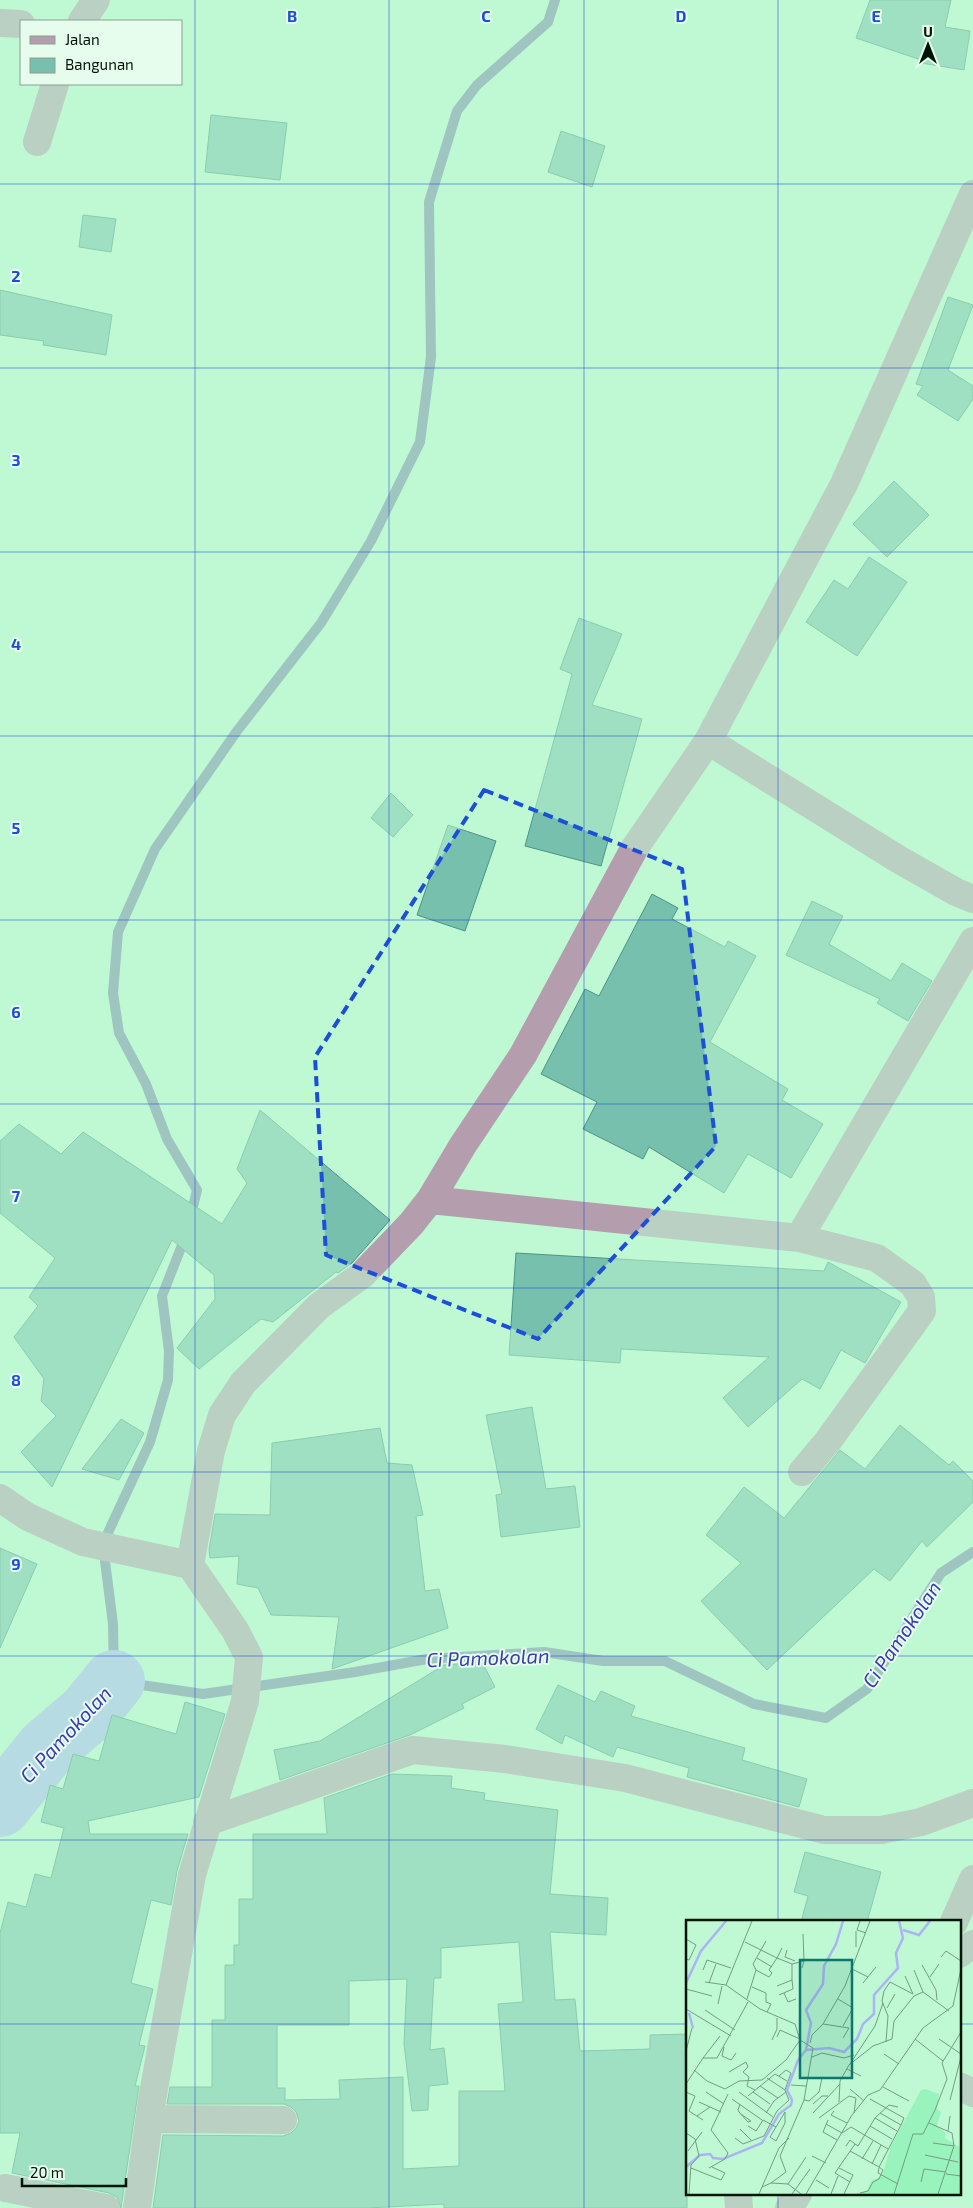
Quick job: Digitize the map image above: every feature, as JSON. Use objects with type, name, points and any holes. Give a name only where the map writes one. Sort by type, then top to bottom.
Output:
[{"type":"street","points":[[83,20],[96,0]]},
{"type":"street","points":[[0,23],[20,24]]},
{"type":"street","points":[[37,142],[55,85]]},
{"type":"street","points":[[190,1566],[212,1451],[222,1415],[243,1383],[319,1306],[362,1276],[430,1200],[463,1145],[523,1055],[634,849],[708,741],[844,484],[973,194]]},
{"type":"street","points":[[708,741],[898,859],[973,899]]},
{"type":"street","points":[[799,1238],[973,941]]},
{"type":"street","points":[[430,1200],[799,1238],[877,1258],[913,1284],[921,1297],[922,1311],[828,1441],[802,1472]]},
{"type":"street","points":[[0,1498],[28,1517],[82,1542],[114,1547],[153,1559],[190,1566],[235,1630],[249,1657],[244,1701],[192,1875],[174,1965],[137,2208]]},
{"type":"street","points":[[207,1822],[414,1750],[505,1759],[624,1778],[824,1830],[881,1830],[921,1822],[973,1803]]},
{"type":"street","points":[[955,1920],[973,1879]]},
{"type":"street","points":[[960,1953],[973,1944]]},
{"type":"street","points":[[960,2086],[973,2092]]},
{"type":"street","points":[[150,2119],[283,2120]]},
{"type":"street","points":[[5,2188],[106,2208]]},
{"type":"street","points":[[789,2208],[797,2196]]},
{"type":"highlighted area","points":[[484,790],[682,869],[716,1146],[538,1339],[326,1255],[315,1057]]},
{"type":"building","points":[[870,0],[951,0],[945,27],[970,31],[964,70],[921,63],[921,60],[856,38]]},
{"type":"building","points":[[211,115],[287,123],[280,180],[205,172]]},
{"type":"building","points":[[561,131],[605,146],[592,187],[548,172]]},
{"type":"building","points":[[83,215],[116,219],[111,252],[79,247]]},
{"type":"building","points":[[0,290],[112,315],[106,355],[43,345],[44,341],[0,335]]},
{"type":"building","points":[[948,297],[973,305],[948,370],[973,386],[973,399],[958,421],[917,395],[923,386],[916,384]]},
{"type":"building","points":[[894,481],[929,515],[887,557],[853,524]]},
{"type":"building","points":[[869,557],[907,582],[857,656],[806,622],[834,580],[848,589]]},
{"type":"building","points":[[579,618],[622,634],[592,705],[642,719],[601,866],[525,846],[572,674],[560,669]]},
{"type":"building","points":[[391,793],[413,815],[393,837],[371,818]]},
{"type":"building","points":[[448,825],[496,841],[465,931],[417,915]]},
{"type":"building","points":[[652,894],[678,908],[672,919],[725,947],[728,941],[756,956],[710,1042],[788,1089],[782,1100],[823,1124],[791,1178],[748,1154],[724,1193],[649,1147],[643,1159],[583,1129],[597,1102],[541,1074],[585,989],[599,996]]},
{"type":"building","points":[[812,901],[843,916],[829,944],[891,981],[902,963],[932,981],[908,1021],[877,1003],[880,999],[786,955]]},
{"type":"building","points":[[260,1110],[390,1220],[352,1263],[338,1273],[336,1272],[273,1322],[261,1319],[199,1369],[177,1348],[215,1299],[214,1275],[172,1240],[52,1487],[21,1452],[56,1416],[41,1401],[44,1379],[14,1337],[38,1306],[29,1297],[55,1258],[0,1213],[0,1141],[19,1124],[61,1154],[83,1132],[222,1224],[247,1183],[237,1169]]},
{"type":"building","points":[[516,1253],[824,1271],[828,1262],[901,1302],[865,1363],[841,1350],[820,1389],[802,1379],[748,1427],[723,1398],[769,1357],[621,1349],[620,1363],[509,1355]]},
{"type":"building","points":[[532,1407],[546,1489],[575,1486],[580,1527],[501,1537],[496,1495],[502,1494],[486,1415]]},
{"type":"building","points":[[121,1419],[144,1433],[119,1480],[82,1469]]},
{"type":"building","points":[[900,1425],[949,1465],[953,1461],[973,1481],[973,1502],[927,1547],[922,1541],[890,1581],[874,1569],[767,1670],[701,1601],[741,1563],[706,1535],[744,1487],[784,1518],[840,1450],[865,1469]]},
{"type":"building","points":[[380,1428],[387,1463],[412,1465],[423,1515],[416,1516],[425,1591],[439,1589],[448,1628],[332,1669],[339,1617],[271,1615],[258,1588],[237,1584],[239,1556],[210,1558],[209,1550],[215,1514],[270,1515],[272,1443]]},
{"type":"building","points":[[0,1548],[37,1564],[0,1648]]},
{"type":"building","points":[[482,1662],[495,1687],[462,1704],[464,1708],[410,1735],[280,1780],[274,1750],[320,1741],[444,1665]]},
{"type":"building","points":[[558,1685],[595,1702],[601,1691],[635,1706],[631,1716],[745,1748],[742,1760],[807,1779],[799,1807],[687,1777],[689,1768],[617,1747],[613,1757],[565,1735],[562,1744],[536,1729]]},
{"type":"building","points":[[185,1702],[225,1714],[199,1797],[88,1821],[90,1834],[188,1834],[177,1871],[171,1905],[151,1900],[131,1983],[153,1989],[139,2045],[145,2046],[135,2086],[139,2086],[121,2208],[117,2197],[109,2193],[12,2173],[20,2133],[0,2133],[0,1933],[8,1902],[26,1907],[35,1874],[51,1878],[64,1828],[41,1822],[50,1785],[63,1789],[73,1754],[99,1761],[112,1715],[176,1734]]},
{"type":"building","points":[[392,1774],[452,1776],[451,1788],[485,1793],[484,1800],[558,1810],[550,1894],[608,1898],[606,1935],[550,1932],[555,2000],[575,1999],[580,2051],[650,2049],[650,2035],[686,2034],[687,2208],[444,2208],[444,2204],[368,2208],[153,2208],[163,2135],[283,2136],[291,2133],[296,2128],[299,2121],[296,2112],[284,2104],[167,2104],[170,2087],[212,2087],[212,2020],[225,2020],[225,1965],[234,1965],[234,1945],[239,1945],[239,1899],[253,1899],[253,1834],[327,1834],[324,1798]],"holes":[[[519,1942],[523,2002],[498,2004],[505,2091],[459,2091],[459,2166],[403,2169],[403,2077],[339,2080],[340,2099],[285,2100],[285,2088],[277,2088],[277,2025],[349,2025],[349,1981],[407,1979],[404,2044],[412,2111],[428,2110],[429,2086],[448,2084],[444,2048],[430,2050],[434,1978],[441,1978],[441,1948]]]},
{"type":"building","points":[[805,1852],[881,1872],[868,1920],[802,1920],[808,1896],[794,1892]]},
{"type":"waterway","points":[[190,1219],[197,1190],[167,1139],[146,1084],[119,1033],[113,993],[118,932],[155,849],[237,731],[321,623],[371,541],[420,442],[431,357],[429,202],[457,111],[477,85],[548,22],[555,0]]},
{"type":"waterway","name":"Ci Pamokolan","points":[[186,1235],[162,1296],[169,1351],[168,1380],[150,1442],[106,1537],[105,1561],[113,1624],[114,1681],[203,1694],[355,1672],[427,1659],[544,1652],[603,1661],[665,1661],[754,1704],[826,1718],[867,1689],[941,1573],[973,1552]]},
{"type":"waterway","name":"Ci Pamokolan","points":[[0,1806],[47,1748],[88,1713],[114,1681]]}]
